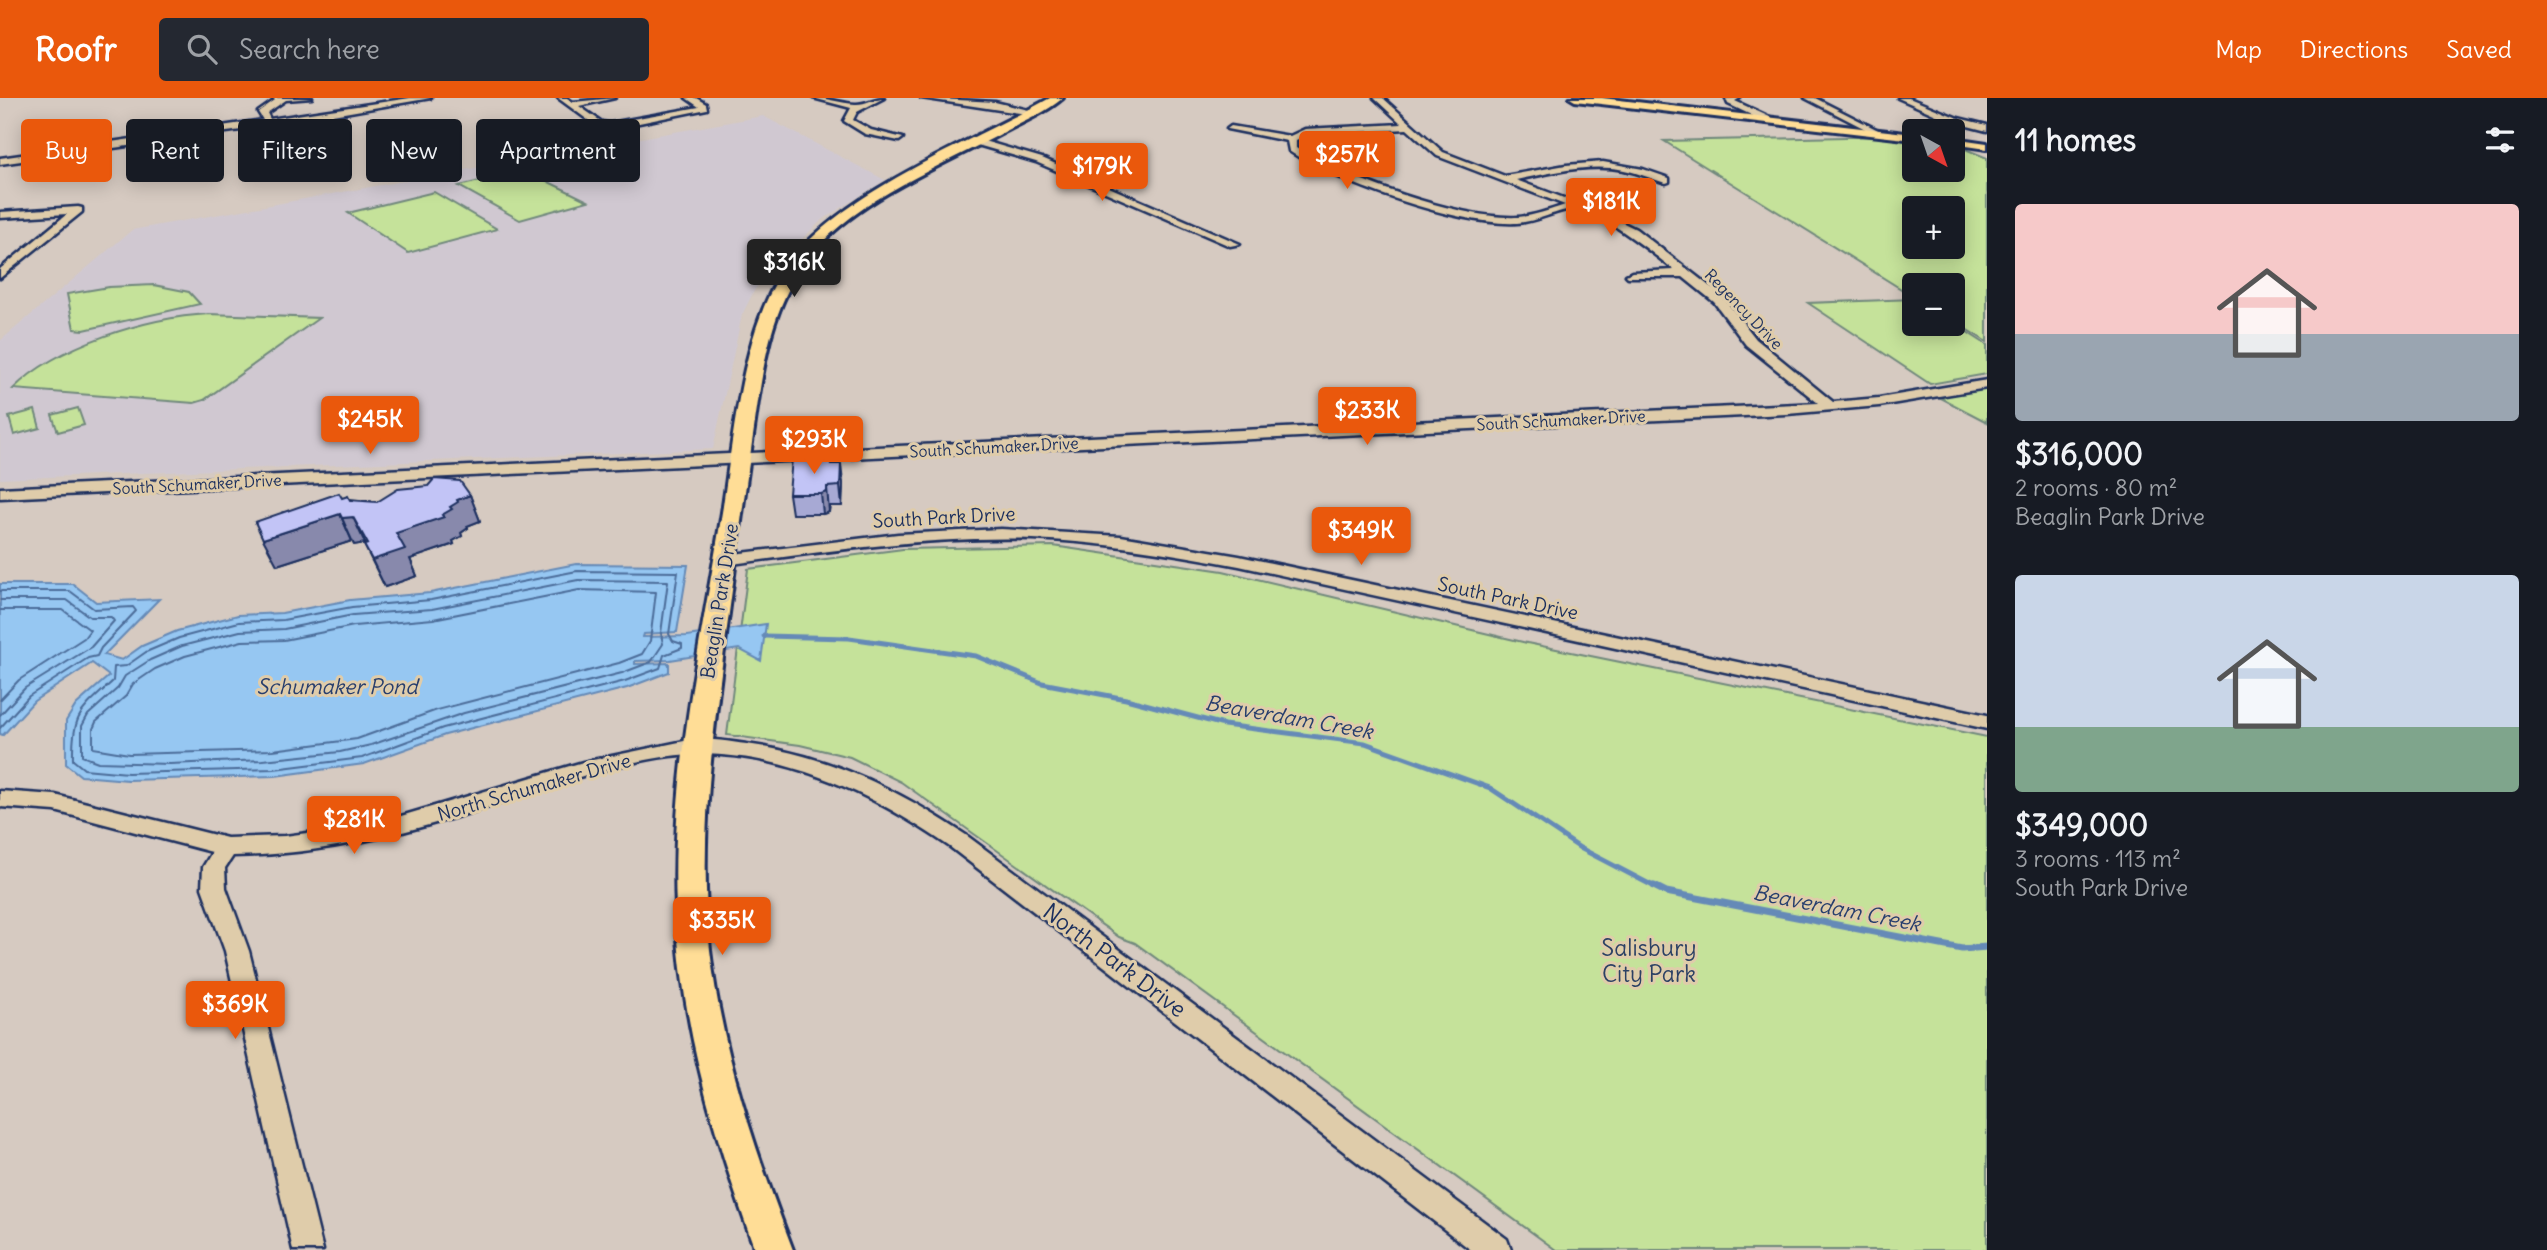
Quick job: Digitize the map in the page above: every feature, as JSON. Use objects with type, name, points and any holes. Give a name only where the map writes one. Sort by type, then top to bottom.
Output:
[{"type":"main road","name":"Beaglin Park Drive","points":[[774,1250],[734,1136],[717,1067],[695,954],[689,861],[697,747],[764,327],[774,297],[791,268],[817,238],[851,211],[1058,98]]},
{"type":"main road","points":[[1578,98],[1902,136]]},
{"type":"main road","points":[[1965,143],[1987,146]]},
{"type":"street","points":[[277,98],[307,98]]},
{"type":"street","points":[[266,119],[262,112],[283,98]]},
{"type":"street","points":[[294,119],[427,98]]},
{"type":"street","points":[[562,98],[599,124],[610,126],[703,109],[704,106],[690,98]]},
{"type":"street","points":[[571,105],[611,98]]},
{"type":"street","points":[[817,98],[858,107]]},
{"type":"street","points":[[880,98],[858,107],[848,117],[848,121],[868,132],[899,138]]},
{"type":"street","points":[[925,98],[985,104],[987,108],[1030,114]]},
{"type":"street","name":"Regency Drive","points":[[1378,98],[1440,153],[1632,231],[1687,273],[1731,313],[1751,342],[1830,407]]},
{"type":"street","points":[[1735,98],[1731,99],[1731,103],[1769,120]]},
{"type":"street","points":[[1809,98],[1880,133]]},
{"type":"street","points":[[1902,98],[1955,120],[1987,128]]},
{"type":"street","points":[[1410,126],[1320,129],[1294,135],[1291,139],[1292,149],[1303,158],[1466,216],[1516,220],[1574,206]]},
{"type":"street","points":[[0,161],[238,127]]},
{"type":"street","points":[[1231,130],[1291,139]]},
{"type":"street","points":[[977,142],[1039,160],[1234,244]]},
{"type":"street","points":[[1502,179],[1572,165],[1598,163],[1643,170],[1666,180]]},
{"type":"street","points":[[0,215],[78,210],[0,275]]},
{"type":"street","points":[[1632,275],[1687,273]]},
{"type":"street","name":"South Schumaker Drive","points":[[0,493],[1830,407],[1879,402],[1987,384]]},
{"type":"street","name":"South Park Drive","points":[[725,560],[880,540],[963,535],[1035,534],[1132,543],[1230,559],[1987,722]]},
{"type":"street","name":"North Schumaker Drive","points":[[0,799],[55,803],[227,847],[276,846],[365,832],[455,810],[616,761],[697,747]]},
{"type":"street","name":"North Park Drive","points":[[697,747],[763,754],[823,767],[873,787],[918,813],[1496,1250]]},
{"type":"street","points":[[227,847],[214,867],[214,888],[237,951],[308,1250]]},
{"type":"shaded area","points":[[763,116],[885,180],[822,220],[767,272],[754,291],[742,315],[713,449],[0,479],[0,341],[132,230],[398,182],[462,182],[462,170],[476,168],[476,182],[640,182],[640,138]]},
{"type":"green space","points":[[1889,136],[1902,138],[1902,182],[1965,182],[1965,149],[1987,158],[1987,342],[1965,328],[1965,273],[1902,273],[1902,290],[1664,141]]},
{"type":"green space","points":[[476,182],[549,182],[588,201],[520,220],[459,186]]},
{"type":"green space","points":[[434,192],[497,229],[408,253],[348,213]]},
{"type":"green space","points":[[154,285],[189,292],[200,304],[84,330],[74,329],[67,294],[109,287]]},
{"type":"green space","points":[[1902,299],[1902,336],[1965,336],[1965,331],[1987,345],[1987,374],[1930,384],[1808,303]]},
{"type":"green space","points":[[209,314],[319,318],[204,400],[194,403],[13,389],[54,359],[105,336],[159,321]]},
{"type":"green space","points":[[1987,387],[1987,422],[1937,396]]},
{"type":"green space","points":[[78,408],[84,425],[58,432],[52,415]]},
{"type":"green space","points":[[35,410],[40,428],[14,435],[9,417]]},
{"type":"green space","name":"Salisbury City Park","points":[[1053,546],[1223,571],[1527,643],[1987,737],[1987,1250],[1556,1250],[1135,943],[1119,937],[901,782],[850,757],[800,745],[727,735],[748,569],[903,549]]},
{"type":"water","name":"Schumaker Pond","points":[[576,564],[688,565],[677,632],[644,634],[643,637],[687,636],[766,624],[761,661],[739,649],[670,660],[635,661],[635,664],[669,663],[669,672],[627,688],[445,735],[364,764],[275,776],[128,780],[81,776],[66,764],[66,721],[76,705],[109,676],[92,663],[34,701],[3,735],[0,734],[0,584],[73,584],[96,602],[159,599],[104,655],[122,660],[142,646],[177,631],[238,615],[282,613],[350,600],[430,593]]},
{"type":"building","points":[[832,457],[831,464],[841,464],[840,486],[827,487],[827,492],[821,494],[789,494],[792,458]]},
{"type":"building","points":[[434,479],[460,481],[470,495],[457,500],[458,502],[450,507],[452,509],[442,515],[444,517],[396,533],[405,549],[372,560],[364,545],[368,544],[353,517],[342,518],[340,514],[263,539],[255,522],[339,493],[342,498],[348,496],[350,500],[377,502],[398,489],[428,486]]},
{"type":"waterway","name":"Beaverdam Creek","points":[[764,636],[849,638],[976,656],[1042,683],[1126,699],[1224,725],[1365,743],[1490,788],[1580,848],[1657,888]]},
{"type":"waterway","name":"Beaverdam Creek","points":[[1654,886],[1666,892],[1962,949],[1987,947]]}]
